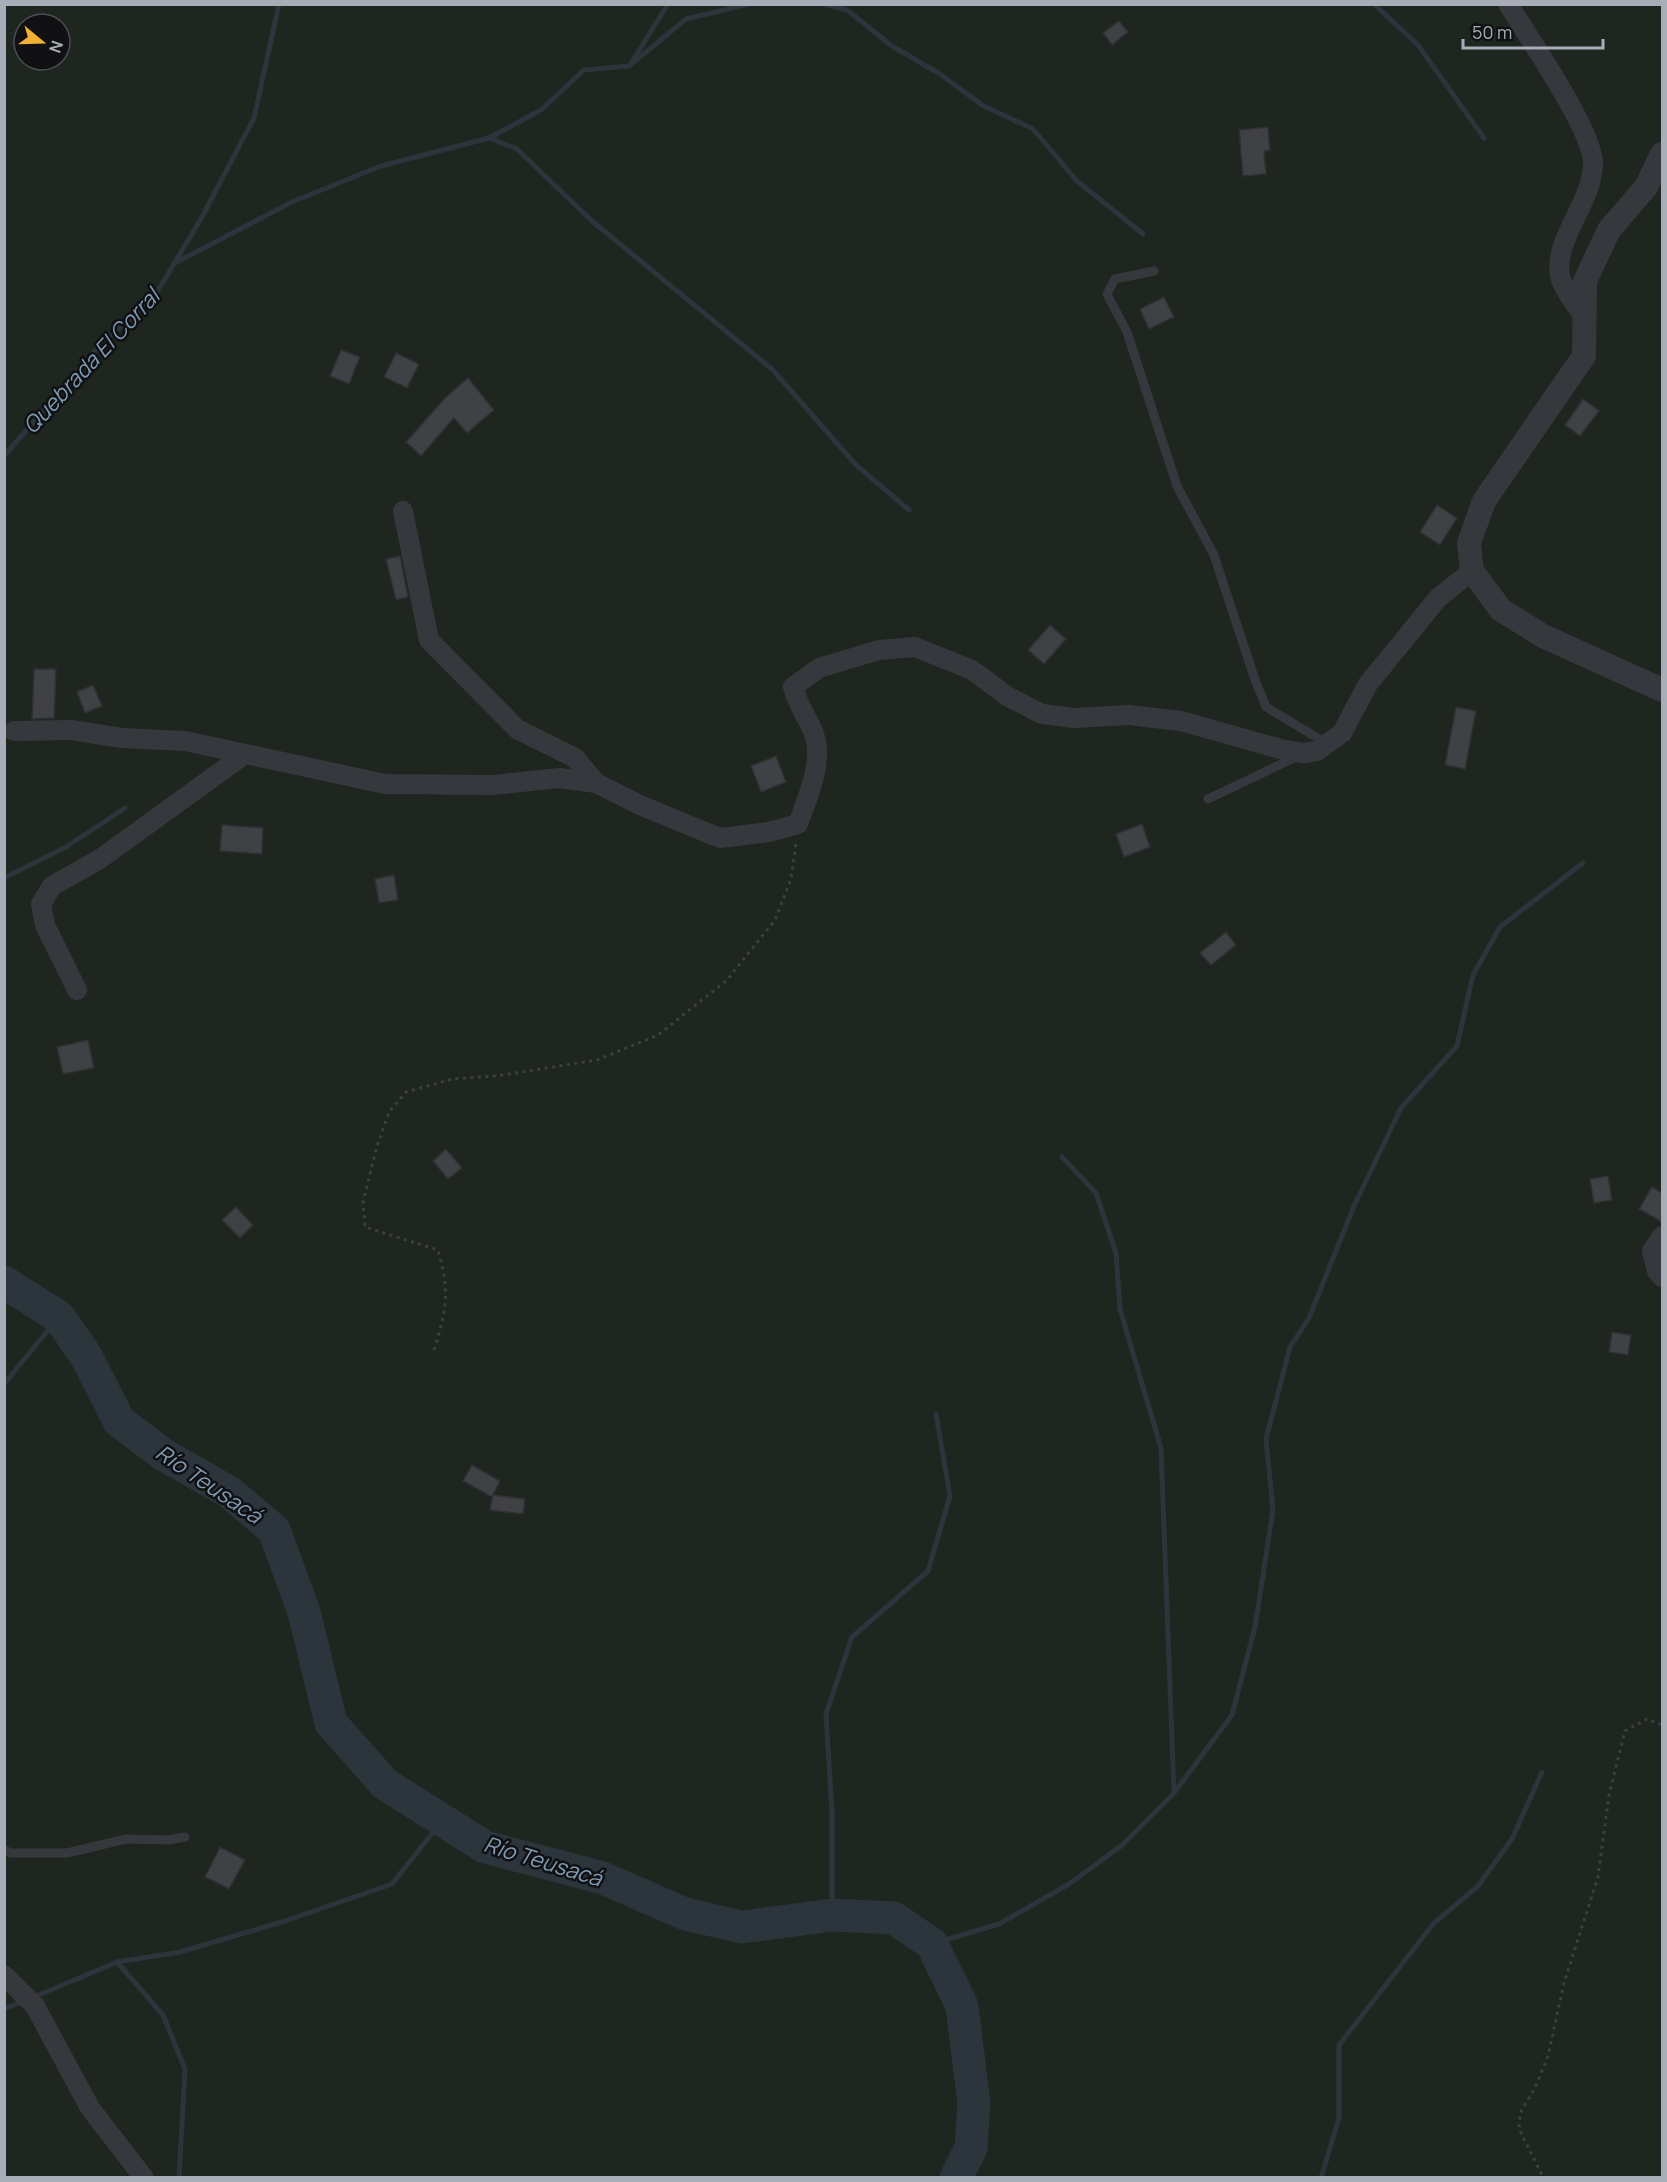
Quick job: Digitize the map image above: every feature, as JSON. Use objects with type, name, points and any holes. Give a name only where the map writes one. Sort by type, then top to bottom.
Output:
[{"type":"street","points":[[1508,4],[1584,130],[1593,161],[1590,185],[1561,254],[1560,277],[1586,320]]},
{"type":"street","points":[[1662,154],[1646,187],[1609,230],[1585,281],[1584,356],[1485,501],[1469,543],[1472,572],[1501,610],[1542,636],[1662,690]]},
{"type":"street","points":[[403,511],[429,640],[517,729],[576,758],[596,783]]},
{"type":"street","points":[[14,731],[71,730],[122,738],[185,741],[385,784],[493,785],[559,778],[596,783],[642,806],[720,838],[769,832],[798,824],[817,762],[814,731],[796,702],[793,687],[819,668],[879,650],[915,647],[972,670],[1007,696],[1042,714],[1074,718],[1128,715],[1181,721],[1284,750],[1304,753],[1317,751],[1342,733],[1368,684],[1438,598],[1472,572]]},
{"type":"street","points":[[77,990],[45,925],[41,904],[52,886],[100,859],[245,754]]},
{"type":"street","points":[[1662,1236],[1652,1251],[1657,1271],[1662,1277]]},
{"type":"street","points":[[4,1975],[35,2006],[90,2108],[144,2178]]},
{"type":"lane","points":[[1154,271],[1115,279],[1107,294],[1127,333],[1177,486],[1214,555],[1266,707],[1328,744]]},
{"type":"lane","points":[[1208,800],[1304,753]]},
{"type":"lane","points":[[4,1850],[11,1853],[67,1853],[126,1839],[168,1840],[185,1836]]},
{"type":"path","points":[[434,1350],[446,1309],[445,1276],[438,1250],[365,1227],[363,1202],[388,1112],[405,1092],[452,1079],[496,1076],[597,1060],[658,1035],[727,980],[775,920],[791,879],[798,824]]},
{"type":"path","points":[[1548,2178],[1542,2175],[1519,2129],[1520,2113],[1535,2088],[1548,2056],[1564,1983],[1598,1877],[1609,1795],[1625,1731],[1647,1719],[1662,1725]]},
{"type":"shaded area","points":[[5,5],[1662,5],[1662,2177],[5,2178]]},
{"type":"building","points":[[1119,21],[1128,32],[1112,45],[1103,33]]},
{"type":"building","points":[[1268,127],[1270,150],[1264,151],[1266,174],[1243,176],[1239,130]]},
{"type":"building","points":[[1164,297],[1174,317],[1149,329],[1140,309]]},
{"type":"building","points":[[341,350],[360,357],[349,384],[330,376]]},
{"type":"building","points":[[396,353],[419,364],[407,388],[384,377]]},
{"type":"building","points":[[468,378],[494,410],[467,433],[454,418],[421,456],[406,442],[445,398]]},
{"type":"building","points":[[1583,399],[1599,411],[1580,436],[1565,425]]},
{"type":"building","points":[[1437,505],[1457,518],[1440,545],[1420,532]]},
{"type":"building","points":[[400,556],[408,597],[396,600],[386,559]]},
{"type":"building","points":[[1050,625],[1066,639],[1044,664],[1028,650]]},
{"type":"building","points":[[34,669],[56,669],[54,718],[32,719]]},
{"type":"building","points":[[93,685],[102,706],[85,713],[77,692]]},
{"type":"building","points":[[1456,707],[1476,711],[1465,769],[1445,765]]},
{"type":"building","points":[[776,756],[786,782],[761,792],[751,766]]},
{"type":"building","points":[[1142,824],[1150,847],[1124,857],[1116,834]]},
{"type":"building","points":[[222,825],[263,828],[262,854],[220,851]]},
{"type":"building","points":[[394,875],[398,900],[379,903],[375,879]]},
{"type":"building","points":[[1226,932],[1236,945],[1211,965],[1200,953]]},
{"type":"building","points":[[88,1040],[94,1068],[63,1074],[57,1047]]},
{"type":"building","points":[[446,1149],[462,1168],[448,1179],[433,1161]]},
{"type":"building","points":[[1608,1176],[1612,1200],[1594,1203],[1590,1179]]},
{"type":"building","points":[[1652,1187],[1662,1193],[1662,1222],[1639,1209]]},
{"type":"building","points":[[236,1207],[253,1225],[240,1238],[222,1220]]},
{"type":"building","points":[[1612,1332],[1631,1335],[1628,1355],[1609,1352]]},
{"type":"building","points":[[472,1465],[500,1481],[492,1497],[463,1481]]},
{"type":"building","points":[[493,1495],[525,1499],[523,1514],[490,1510]]},
{"type":"building","points":[[220,1847],[245,1860],[229,1889],[205,1877]]},
{"type":"waterway","name":"Quebrada El Corral","points":[[4,456],[103,342],[153,299],[202,217],[254,118],[279,4]]},
{"type":"waterway","points":[[632,62],[668,4]]},
{"type":"waterway","points":[[489,138],[541,110],[584,70],[629,66],[686,19],[749,4]]},
{"type":"waterway","points":[[823,4],[847,10],[892,46],[940,74],[982,105],[1033,129],[1077,181],[1143,234]]},
{"type":"waterway","points":[[1374,4],[1418,45],[1484,138]]},
{"type":"waterway","points":[[175,263],[292,202],[381,166],[489,138],[517,149],[592,221],[772,369],[856,465],[909,510]]},
{"type":"waterway","points":[[4,878],[66,847],[125,808]]},
{"type":"waterway","points":[[932,1944],[999,1924],[1069,1884],[1121,1846],[1174,1793],[1232,1715],[1255,1627],[1273,1510],[1266,1439],[1290,1347],[1309,1318],[1354,1206],[1401,1108],[1457,1046],[1473,975],[1500,927],[1583,863]]},
{"type":"waterway","points":[[1062,1157],[1096,1193],[1116,1253],[1120,1309],[1161,1448],[1174,1793]]},
{"type":"waterway","name":"Río Teusacá","points":[[4,1282],[59,1317],[86,1356],[119,1421],[164,1455],[229,1492],[274,1530],[304,1612],[331,1723],[385,1784],[485,1847],[603,1878],[685,1914],[742,1927],[832,1915],[894,1918],[932,1944],[962,2006],[974,2103],[971,2148],[956,2178]]},
{"type":"waterway","points":[[4,1384],[59,1317]]},
{"type":"waterway","points":[[832,1915],[832,1812],[826,1714],[852,1637],[928,1571],[950,1496],[936,1414]]},
{"type":"waterway","points":[[1321,2178],[1339,2118],[1339,2045],[1434,1923],[1478,1886],[1512,1839],[1542,1772]]},
{"type":"waterway","points":[[34,1997],[117,1962],[180,1952],[285,1921],[392,1884],[441,1822]]},
{"type":"waterway","points":[[117,1962],[163,2015],[185,2069],[179,2178]]},
{"type":"waterway","points":[[4,2009],[25,2000]]}]
